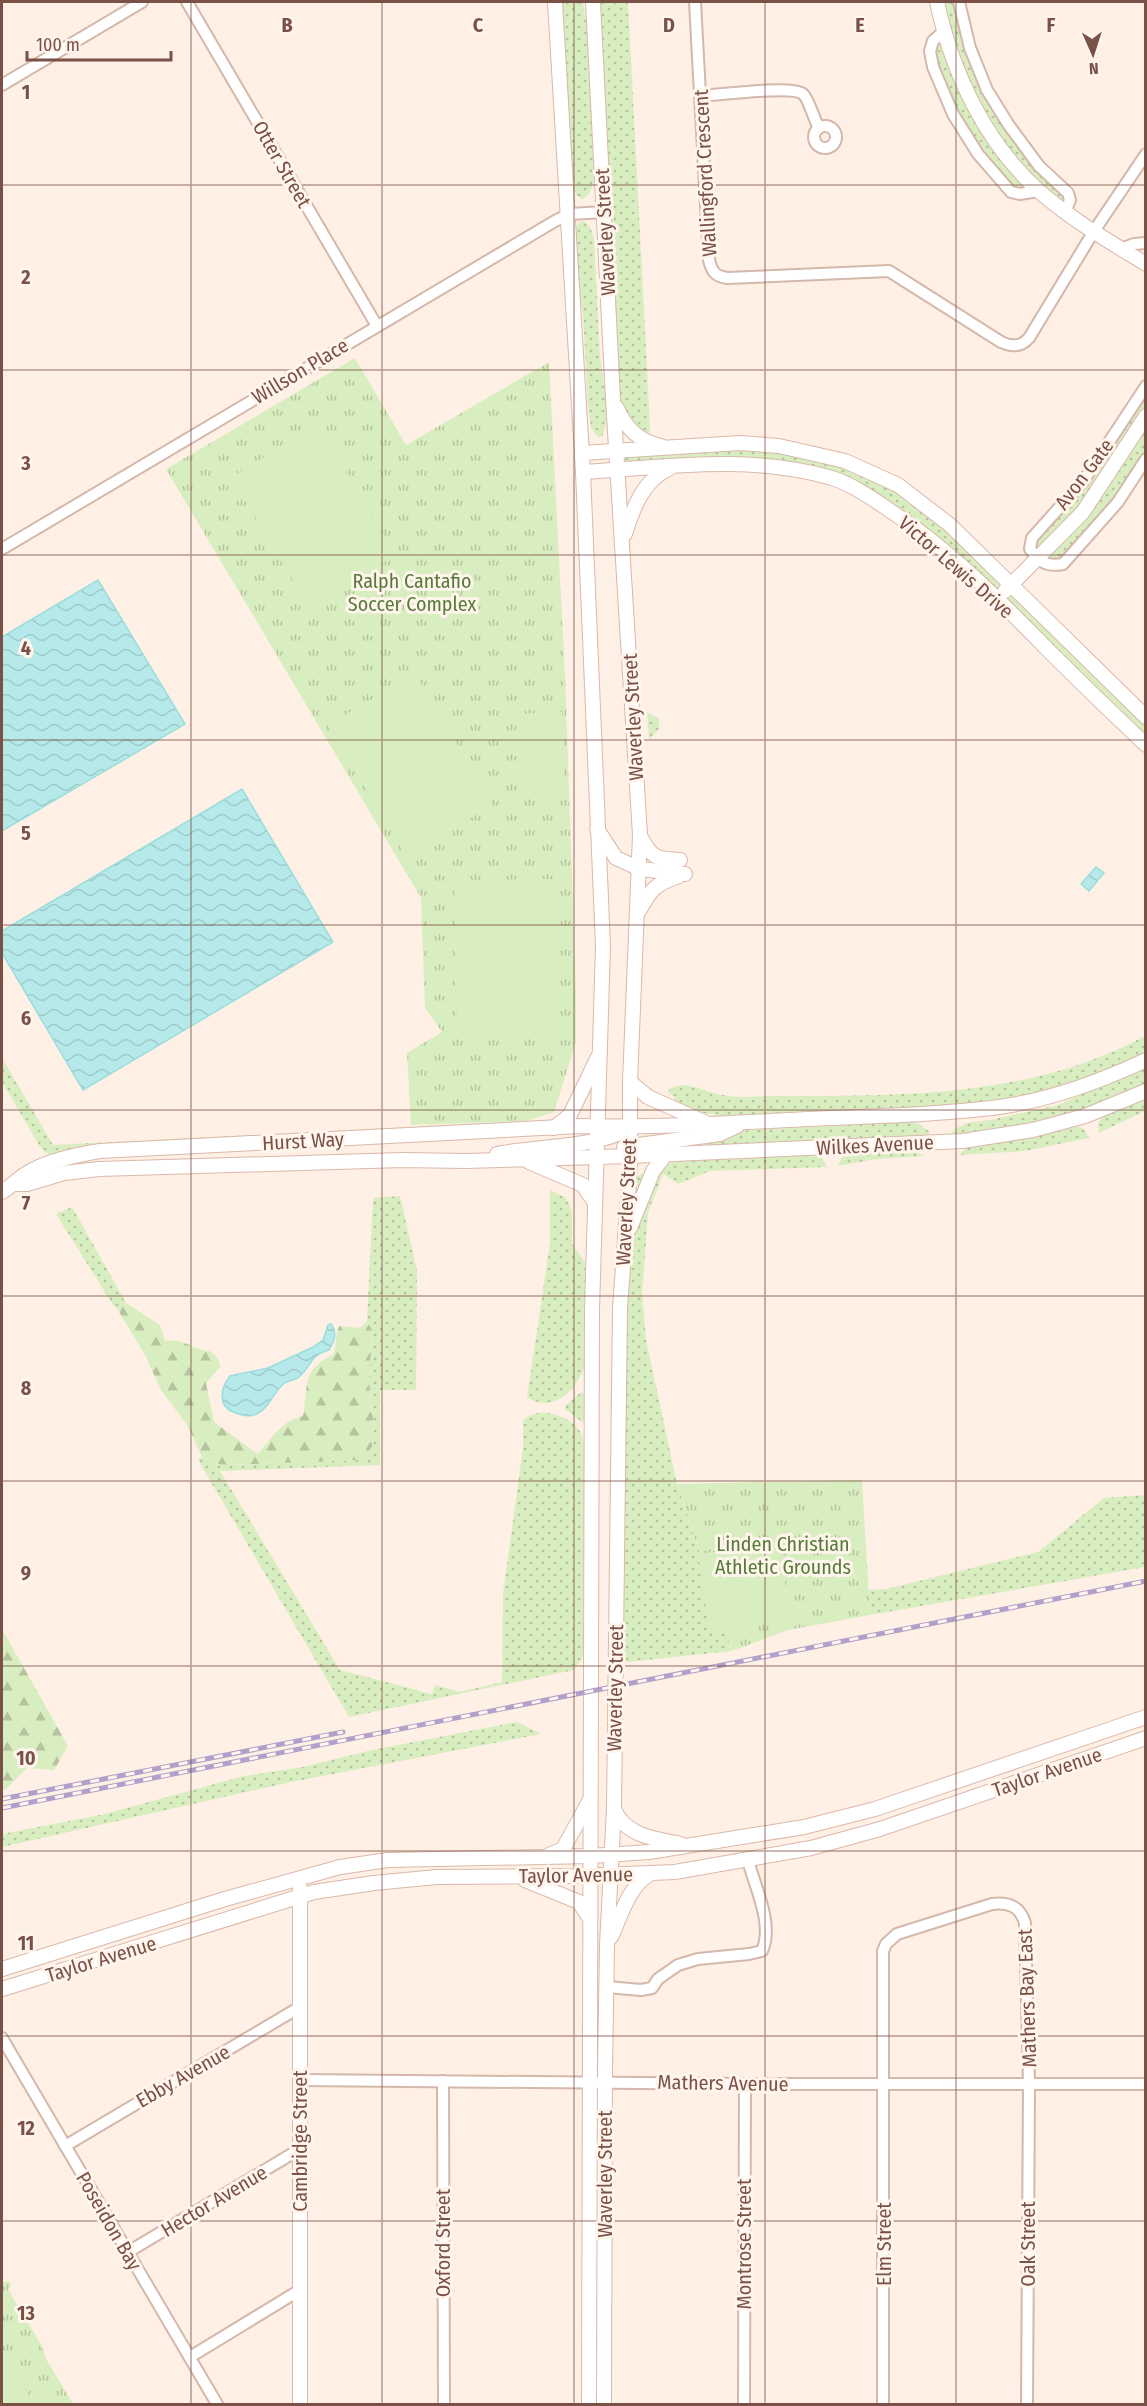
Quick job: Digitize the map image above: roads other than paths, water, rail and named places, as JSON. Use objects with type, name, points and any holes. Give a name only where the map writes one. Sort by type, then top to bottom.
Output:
[{"type":"main road","name":"Waverley Street","points":[[555,2],[583,472],[603,946],[592,1309],[589,2404]]},
{"type":"main road","name":"Waverley Street","points":[[593,2],[605,212],[612,399],[640,835],[639,912],[630,1082],[630,1151],[620,1308],[614,1808],[607,1945],[604,2404]]},
{"type":"main road","points":[[937,2],[943,32],[955,67],[979,116],[1010,159],[1038,191],[1065,213],[1146,264]]},
{"type":"main road","points":[[612,399],[624,424],[635,435],[648,443],[669,448]]},
{"type":"main road","name":"Avon Gate","points":[[997,599],[1083,512],[1146,416]]},
{"type":"main road","name":"Victor Lewis Drive","points":[[582,453],[740,443],[798,449],[845,461],[898,485],[950,525],[1146,717]]},
{"type":"main road","name":"Victor Lewis Drive","points":[[583,472],[717,463],[752,464],[791,469],[834,479],[877,501],[924,533],[997,599],[1146,745]]},
{"type":"main road","points":[[622,543],[633,509],[645,489],[661,472],[675,466]]},
{"type":"main road","points":[[597,829],[616,858],[640,869],[685,874],[659,883],[649,893],[639,912]]},
{"type":"main road","points":[[640,835],[649,852],[658,859],[680,860]]},
{"type":"main road","points":[[554,1128],[570,1115],[600,1053]]},
{"type":"main road","name":"Wilkes Avenue","points":[[599,1126],[709,1124],[1000,1107],[1079,1088],[1146,1060]]},
{"type":"main road","points":[[630,1082],[648,1097],[709,1124]]},
{"type":"main road","name":"Wilkes Avenue","points":[[597,1157],[630,1151],[665,1155],[963,1141],[1034,1130],[1085,1116],[1146,1091]]},
{"type":"main road","points":[[630,1151],[720,1134],[746,1122]]},
{"type":"main road","name":"Hurst Way","points":[[2,1192],[42,1166],[100,1151],[599,1126]]},
{"type":"main road","points":[[466,1161],[517,1150],[598,1141],[621,1133],[631,1126]]},
{"type":"main road","points":[[624,1245],[653,1171],[665,1155]]},
{"type":"main road","name":"Hurst Way","points":[[15,1184],[27,1184],[64,1173],[99,1169],[597,1157]]},
{"type":"main road","points":[[524,1160],[583,1185],[595,1203]]},
{"type":"main road","name":"Taylor Avenue","points":[[2,1969],[340,1867],[388,1860],[612,1855],[692,1846],[804,1827],[855,1815],[1146,1717]]},
{"type":"main road","name":"Taylor Avenue","points":[[2,1989],[300,1896],[374,1883],[436,1876],[650,1874],[748,1860],[811,1848],[871,1832],[1146,1738]]},
{"type":"main road","points":[[548,1856],[563,1849],[591,1799]]},
{"type":"main road","points":[[614,1808],[619,1821],[630,1830],[665,1841],[692,1846]]},
{"type":"main road","points":[[607,1945],[635,1887],[650,1874]]},
{"type":"main road","name":"Cambridge Street","points":[[300,2404],[301,1877]]},
{"type":"main road","points":[[517,1877],[579,1902],[589,1917]]},
{"type":"street","points":[[2,85],[142,2]]},
{"type":"street","name":"Otter Street","points":[[187,2],[377,326]]},
{"type":"street","name":"Wallingford Crescent","points":[[695,2],[709,260],[711,271],[718,276],[727,278],[889,271],[1001,342],[1009,346],[1018,346],[1029,338],[1094,231]]},
{"type":"street","points":[[959,2],[970,48],[987,90],[1008,124],[1039,166],[1068,193],[1070,200],[1065,213]]},
{"type":"street","points":[[943,32],[933,41],[930,51],[933,67],[953,114],[978,154],[1011,192],[1020,194],[1038,191]]},
{"type":"street","points":[[700,96],[775,90],[797,91],[806,99],[819,128]]},
{"type":"street","points":[[1094,231],[1146,154]]},
{"type":"street","name":"Willson Place","points":[[2,549],[569,214],[605,212]]},
{"type":"street","points":[[1121,249],[1134,244],[1146,243]]},
{"type":"street","name":"Avon Gate","points":[[1146,386],[1084,480],[1032,538],[1030,549],[1038,559],[1051,566],[1063,564],[1118,502],[1146,459]]},
{"type":"street","points":[[607,1987],[641,1990],[652,1988],[658,1979],[678,1965],[698,1959],[762,1951],[767,1940],[766,1924],[748,1860]]},
{"type":"street","name":"Mathers Bay East","points":[[884,2084],[882,1961],[886,1944],[897,1934],[992,1904],[1006,1903],[1019,1911],[1025,1923],[1029,2084]]},
{"type":"street","name":"Ebby Avenue","points":[[66,2146],[300,2007]]},
{"type":"street","name":"Poseidon Bay","points":[[2,2038],[217,2404]]},
{"type":"street","name":"Mathers Avenue","points":[[300,2080],[745,2084],[1146,2084]]},
{"type":"street","name":"Oxford Street","points":[[443,2081],[444,2404]]},
{"type":"street","name":"Montrose Street","points":[[744,2404],[745,2084]]},
{"type":"street","name":"Elm Street","points":[[883,2404],[884,2084]]},
{"type":"street","name":"Oak Street","points":[[1027,2404],[1029,2084]]},
{"type":"street","name":"Hector Avenue","points":[[128,2252],[300,2149]]},
{"type":"street","points":[[189,2357],[300,2290]]},
{"type":"water","points":[[98,580],[185,724],[2,831],[2,637]]},
{"type":"water","points":[[242,789],[333,942],[83,1090],[2,953],[2,931]]},
{"type":"water","points":[[1096,867],[1104,873],[1089,891],[1081,884]]},
{"type":"water","points":[[331,1324],[335,1334],[329,1350],[317,1355],[298,1378],[286,1382],[264,1409],[252,1416],[245,1416],[226,1407],[222,1392],[230,1376],[268,1368],[313,1347],[323,1340],[328,1325]]},
{"type":"railway","points":[[2,1808],[1146,1581]]},
{"type":"railway","points":[[2,1799],[343,1732]]},
{"type":"park label","name":"Ralph Cantafio Soccer Complex","points":[[412,592]]},
{"type":"park label","name":"Linden Christian Athletic Grounds","points":[[783,1556]]}]
